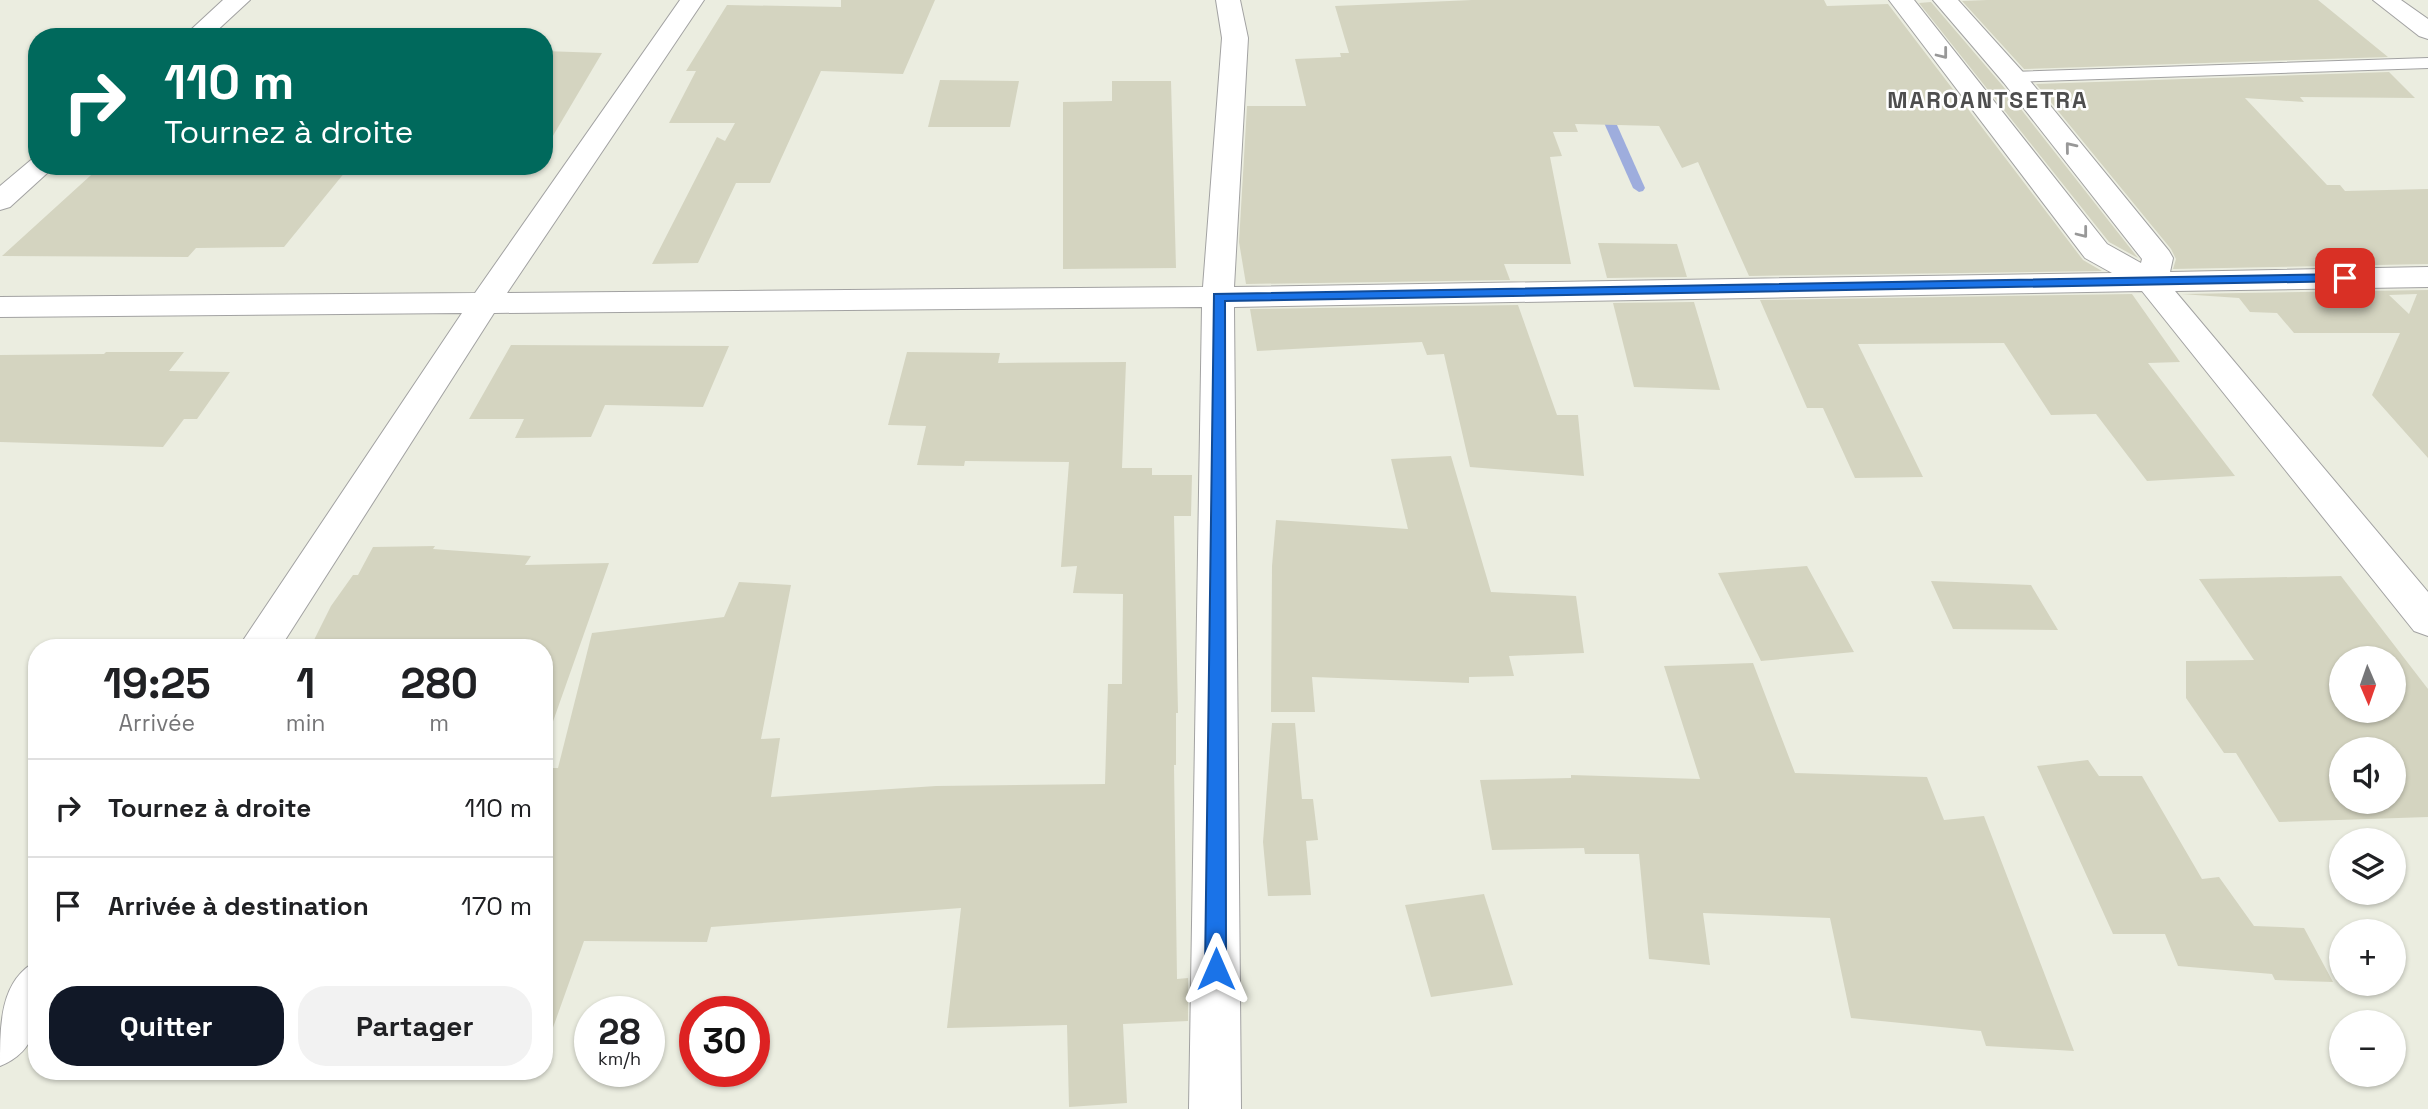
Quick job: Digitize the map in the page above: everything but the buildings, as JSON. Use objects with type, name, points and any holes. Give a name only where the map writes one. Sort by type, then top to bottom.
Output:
[{"type":"street","points":[[205,28],[238,0]]},
{"type":"street","points":[[264,639],[484,304],[692,0]]},
{"type":"street","points":[[1215,1109],[1218,297],[1235,38],[1228,0]]},
{"type":"street","points":[[1901,0],[2096,251],[2151,282],[2428,620]]},
{"type":"street","points":[[1945,0],[2013,77],[2158,258],[2151,282]]},
{"type":"street","points":[[2385,0],[2428,31]]},
{"type":"street","points":[[0,201],[30,175]]},
{"type":"street","points":[[0,307],[1218,297],[2428,277]]},
{"type":"street","points":[[0,1041],[28,999]]},
{"type":"lane","points":[[2013,77],[2428,63]]},
{"type":"waterway","points":[[1603,107],[1639,188]]},
{"type":"district","name":"MAROANTSETRA","points":[[1988,100]]},
{"type":"route","points":[[1216,969],[1218,297],[2345,278]]}]
